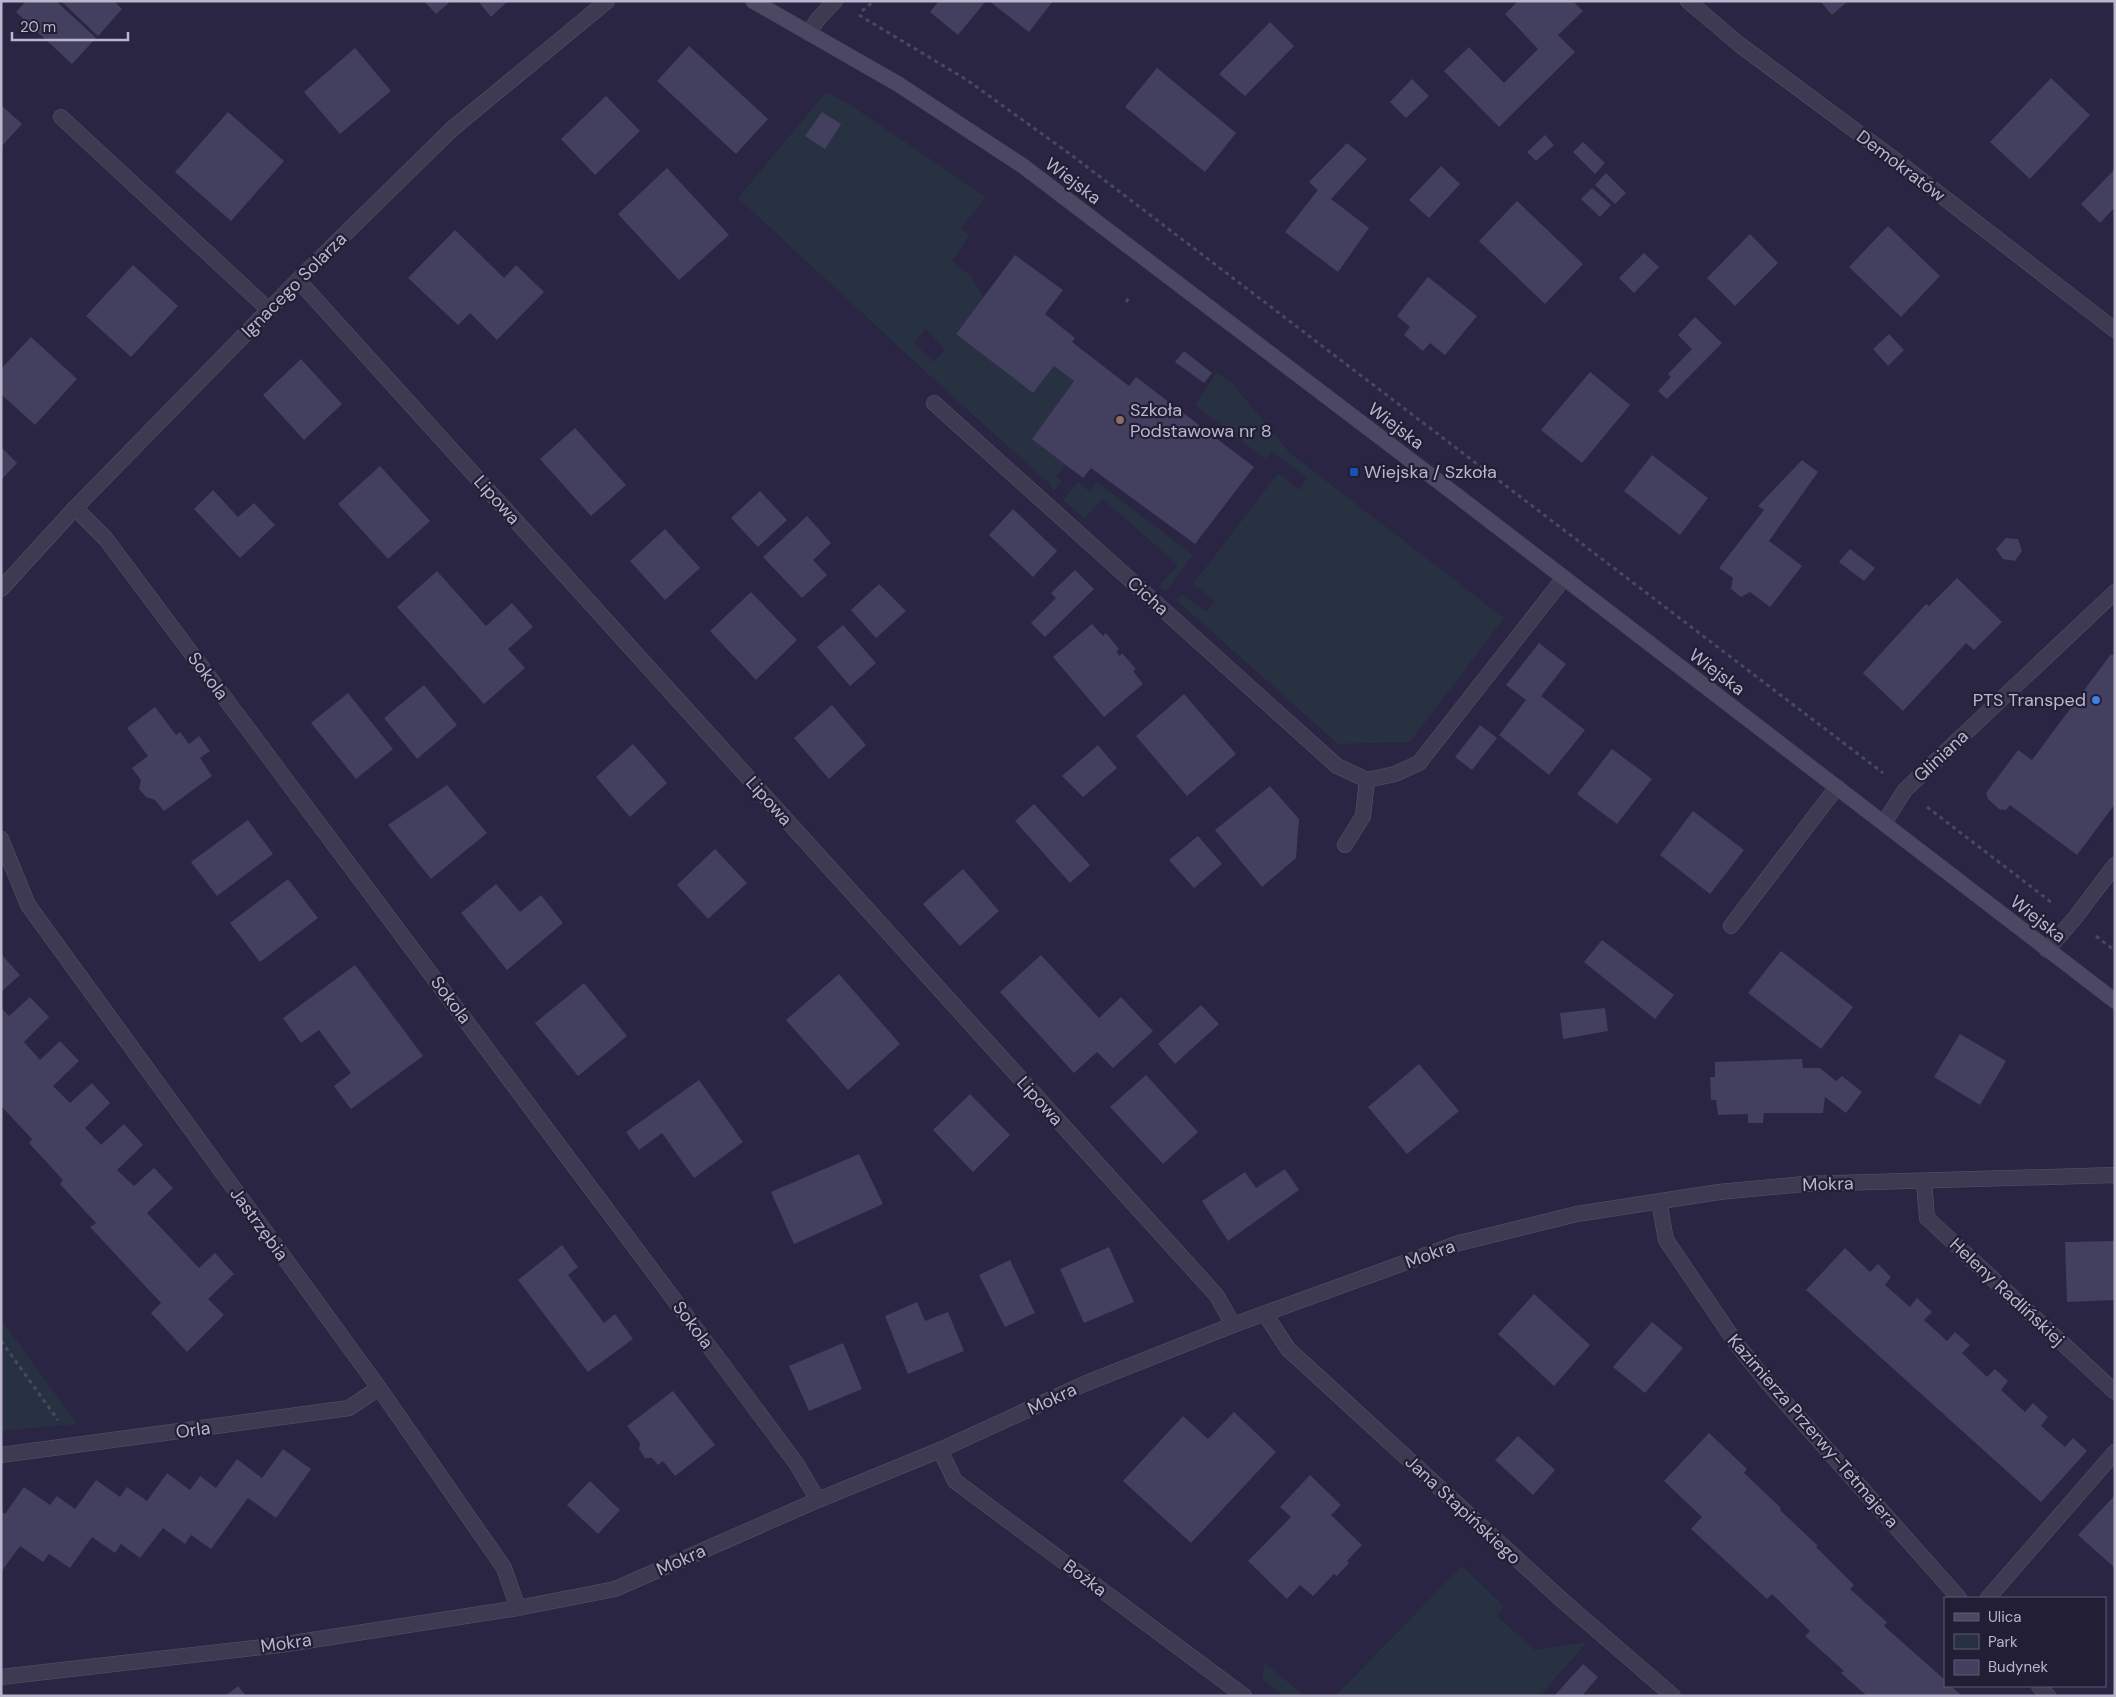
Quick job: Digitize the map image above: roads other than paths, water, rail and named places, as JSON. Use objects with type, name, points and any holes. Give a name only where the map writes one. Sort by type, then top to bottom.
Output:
[{"type":"street","name":"Ignacego Solarza","points":[[1,589],[75,508],[298,280],[452,129],[606,1]]},
{"type":"street","name":"Wiejska","points":[[753,1],[898,84],[1023,166],[2115,1001]]},
{"type":"street","points":[[809,33],[818,19],[835,1]]},
{"type":"street","name":"Demokratów","points":[[1688,1],[1740,45],[1910,172],[2115,330]]},
{"type":"street","points":[[61,117],[269,310]]},
{"type":"street","name":"Lipowa","points":[[298,280],[1217,1296],[1233,1326]]},
{"type":"street","name":"Cicha","points":[[934,403],[1337,766],[1367,780]]},
{"type":"street","name":"Sokola","points":[[75,508],[112,547],[796,1463],[818,1500]]},
{"type":"street","points":[[1345,844],[1363,816],[1367,780],[1395,774],[1418,763],[1564,578]]},
{"type":"street","name":"Gliniana","points":[[1884,823],[1905,790],[2115,592]]},
{"type":"street","points":[[1731,926],[1837,787]]},
{"type":"street","name":"Jastrzębia","points":[[1,839],[28,905],[46,932],[379,1388],[504,1568],[518,1608]]},
{"type":"street","points":[[2047,950],[2074,919],[2115,865]]},
{"type":"street","name":"Mokra","points":[[1,1677],[280,1645],[518,1608],[615,1589],[818,1500],[940,1450],[1084,1384],[1233,1326],[1459,1243],[1577,1214],[1659,1201],[1804,1184],[2115,1175]]},
{"type":"street","name":"Heleny Radlińskiej","points":[[1924,1182],[1927,1218],[2115,1392]]},
{"type":"street","name":"Kazimierza Przerwy-Tetmajera","points":[[1659,1201],[1666,1240],[1738,1346],[1767,1382],[1958,1597]]},
{"type":"street","name":"Jana Stapińskiego","points":[[1265,1314],[1288,1349],[1563,1601],[1673,1696]]},
{"type":"street","name":"Orla","points":[[1,1455],[349,1408],[379,1388]]},
{"type":"street","name":"Bożka","points":[[940,1450],[955,1481],[1244,1696]]},
{"type":"street","points":[[1989,1597],[2115,1452]]},
{"type":"place","name":"Szkoła Podstawowa nr 8","points":[[1120,420]]},
{"type":"place","name":"Wiejska / Szkoła","points":[[1354,472]]},
{"type":"place","name":"PTS Transped","points":[[2096,700]]}]
